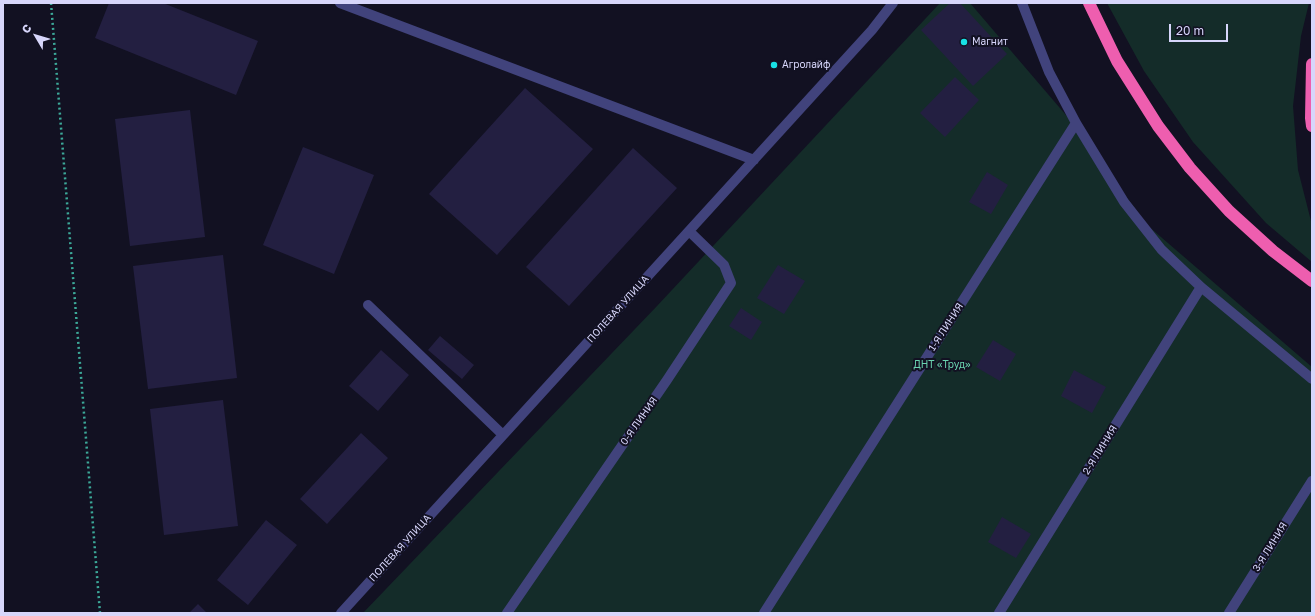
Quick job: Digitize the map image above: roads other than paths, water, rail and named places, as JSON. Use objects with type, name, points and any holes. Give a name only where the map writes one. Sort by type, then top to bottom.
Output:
[{"type":"highway","points":[[1089,3],[1117,61],[1158,126],[1190,168],[1229,211],[1273,251],[1312,281]]},
{"type":"highway","points":[[1312,64],[1312,126]]},
{"type":"street","points":[[340,3],[754,160]]},
{"type":"street","name":"ПОЛЕВАЯ УЛИЦА","points":[[341,613],[872,30],[893,3]]},
{"type":"street","points":[[1022,3],[1049,72],[1076,123],[1124,202],[1161,249],[1201,287],[1312,379]]},
{"type":"street","name":"1-Я ЛИНИЯ","points":[[764,613],[1076,123]]},
{"type":"street","name":"0-Я ЛИНИЯ","points":[[507,613],[668,380],[731,282],[724,265],[689,231]]},
{"type":"street","name":"2-Я ЛИНИЯ","points":[[999,613],[1201,287]]},
{"type":"street","points":[[368,305],[503,435]]},
{"type":"street","name":"3-Я ЛИНИЯ","points":[[1229,613],[1312,481]]},
{"type":"place","name":"Магнит","points":[[964,42]]},
{"type":"place","name":"Агролайф","points":[[774,65]]},
{"type":"park label","name":"ДНТ «Труд»","points":[[942,365]]}]
